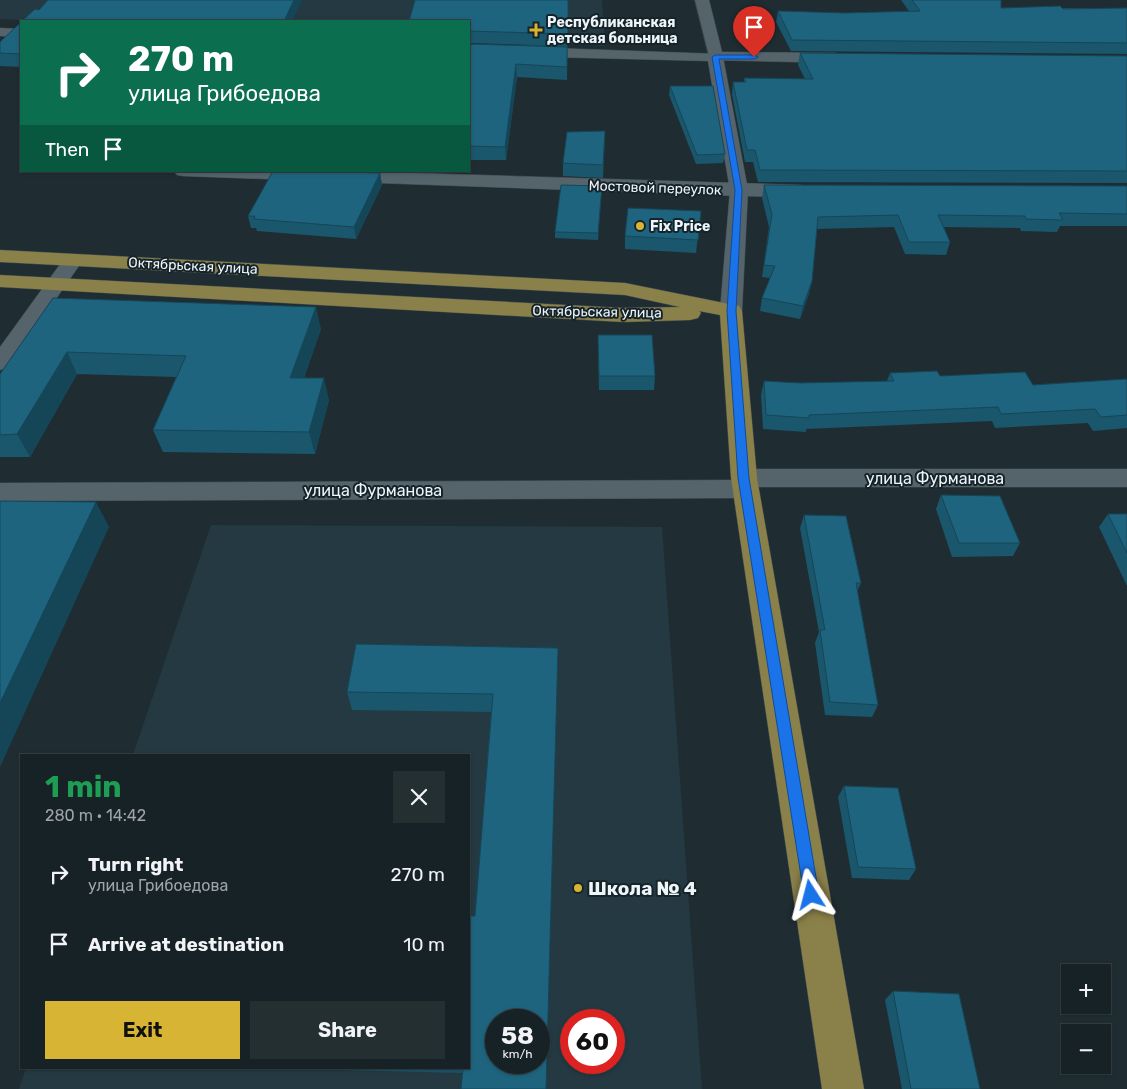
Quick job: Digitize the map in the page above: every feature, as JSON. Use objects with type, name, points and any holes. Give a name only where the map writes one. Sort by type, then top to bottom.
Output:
[{"type":"main road","name":"Октябрьская улица","points":[[0,256],[625,289],[731,311]]},
{"type":"main road","name":"Октябрьская улица","points":[[0,281],[623,315],[731,311]]},
{"type":"main road","points":[[731,311],[745,484],[842,1089]]},
{"type":"street","points":[[702,0],[715,57],[739,190],[731,311]]},
{"type":"street","points":[[0,32],[20,33]]},
{"type":"street","points":[[470,50],[715,57],[853,58]]},
{"type":"street","name":"Мостовой переулок","points":[[212,172],[818,191]]},
{"type":"street","points":[[0,363],[73,260]]},
{"type":"street","name":"улица Фурманова","points":[[0,492],[1127,478]]},
{"type":"shaded area","points":[[0,0],[602,0],[605,46],[470,39],[470,20],[0,19]]},
{"type":"shaded area","name":"Школа № 4","points":[[211,525],[662,527],[702,1089],[19,1089],[26,1069],[470,1069],[470,754],[133,754]]},
{"type":"building","points":[[48,0],[294,0],[284,20],[23,20],[35,9],[39,10]]},
{"type":"building","points":[[415,0],[568,0],[568,34],[470,31],[470,20],[409,20]]},
{"type":"building","points":[[912,0],[1001,0],[1001,8],[1060,6],[1063,9],[1127,8],[1127,43],[792,40],[778,11],[845,13],[920,11]]},
{"type":"building","points":[[20,23],[20,54],[0,53],[0,42]]},
{"type":"building","points":[[470,44],[567,47],[567,67],[516,64],[505,147],[470,146]]},
{"type":"building","points":[[800,53],[1127,56],[1127,171],[760,170],[755,150],[747,150],[733,82],[746,82],[744,78],[813,79]]},
{"type":"building","points":[[670,86],[713,86],[725,154],[697,155]]},
{"type":"building","points":[[605,131],[603,165],[563,163],[567,132]]},
{"type":"building","points":[[272,172],[380,173],[354,227],[254,219],[255,216],[248,216]]},
{"type":"building","points":[[561,185],[602,186],[598,233],[555,232]]},
{"type":"building","points":[[764,185],[1127,186],[1127,214],[1059,213],[1063,220],[1026,219],[1025,216],[938,215],[950,242],[909,242],[898,215],[818,217],[812,281],[803,306],[762,298],[775,266],[764,265],[772,214]]},
{"type":"building","points":[[628,208],[701,211],[698,240],[625,236]]},
{"type":"building","points":[[53,298],[316,307],[290,378],[324,378],[309,432],[153,430],[186,356],[67,352],[17,434],[0,435],[0,374]]},
{"type":"building","points":[[598,335],[652,335],[655,376],[599,376]]},
{"type":"building","points":[[937,371],[940,376],[1025,372],[1033,385],[1126,379],[1127,415],[1101,417],[1095,409],[1001,414],[998,407],[809,415],[809,418],[766,415],[764,381],[800,383],[894,381],[890,373]]},
{"type":"building","points":[[941,495],[1000,496],[1020,543],[959,543]]},
{"type":"building","points":[[0,501],[96,502],[0,703]]},
{"type":"building","points":[[1108,514],[1127,514],[1127,553]]},
{"type":"building","points":[[804,515],[846,516],[861,583],[856,583],[878,705],[830,702],[820,630],[825,630]]},
{"type":"building","points":[[356,644],[558,648],[548,1009],[485,1009],[485,1074],[546,1074],[546,1089],[461,1089],[463,1069],[470,1069],[470,916],[475,916],[493,694],[347,692]]},
{"type":"building","points":[[844,786],[898,788],[916,869],[858,867]]},
{"type":"building","points":[[893,991],[959,994],[980,1089],[911,1089]]},
{"type":"place","name":"Республиканская детская больница","points":[[536,30]]},
{"type":"place","name":"Fix Price","points":[[640,226]]},
{"type":"place","name":"Школа № 4","points":[[578,888]]},
{"type":"route","points":[[754,57],[715,57],[739,190],[731,311],[744,478],[811,895]]}]
